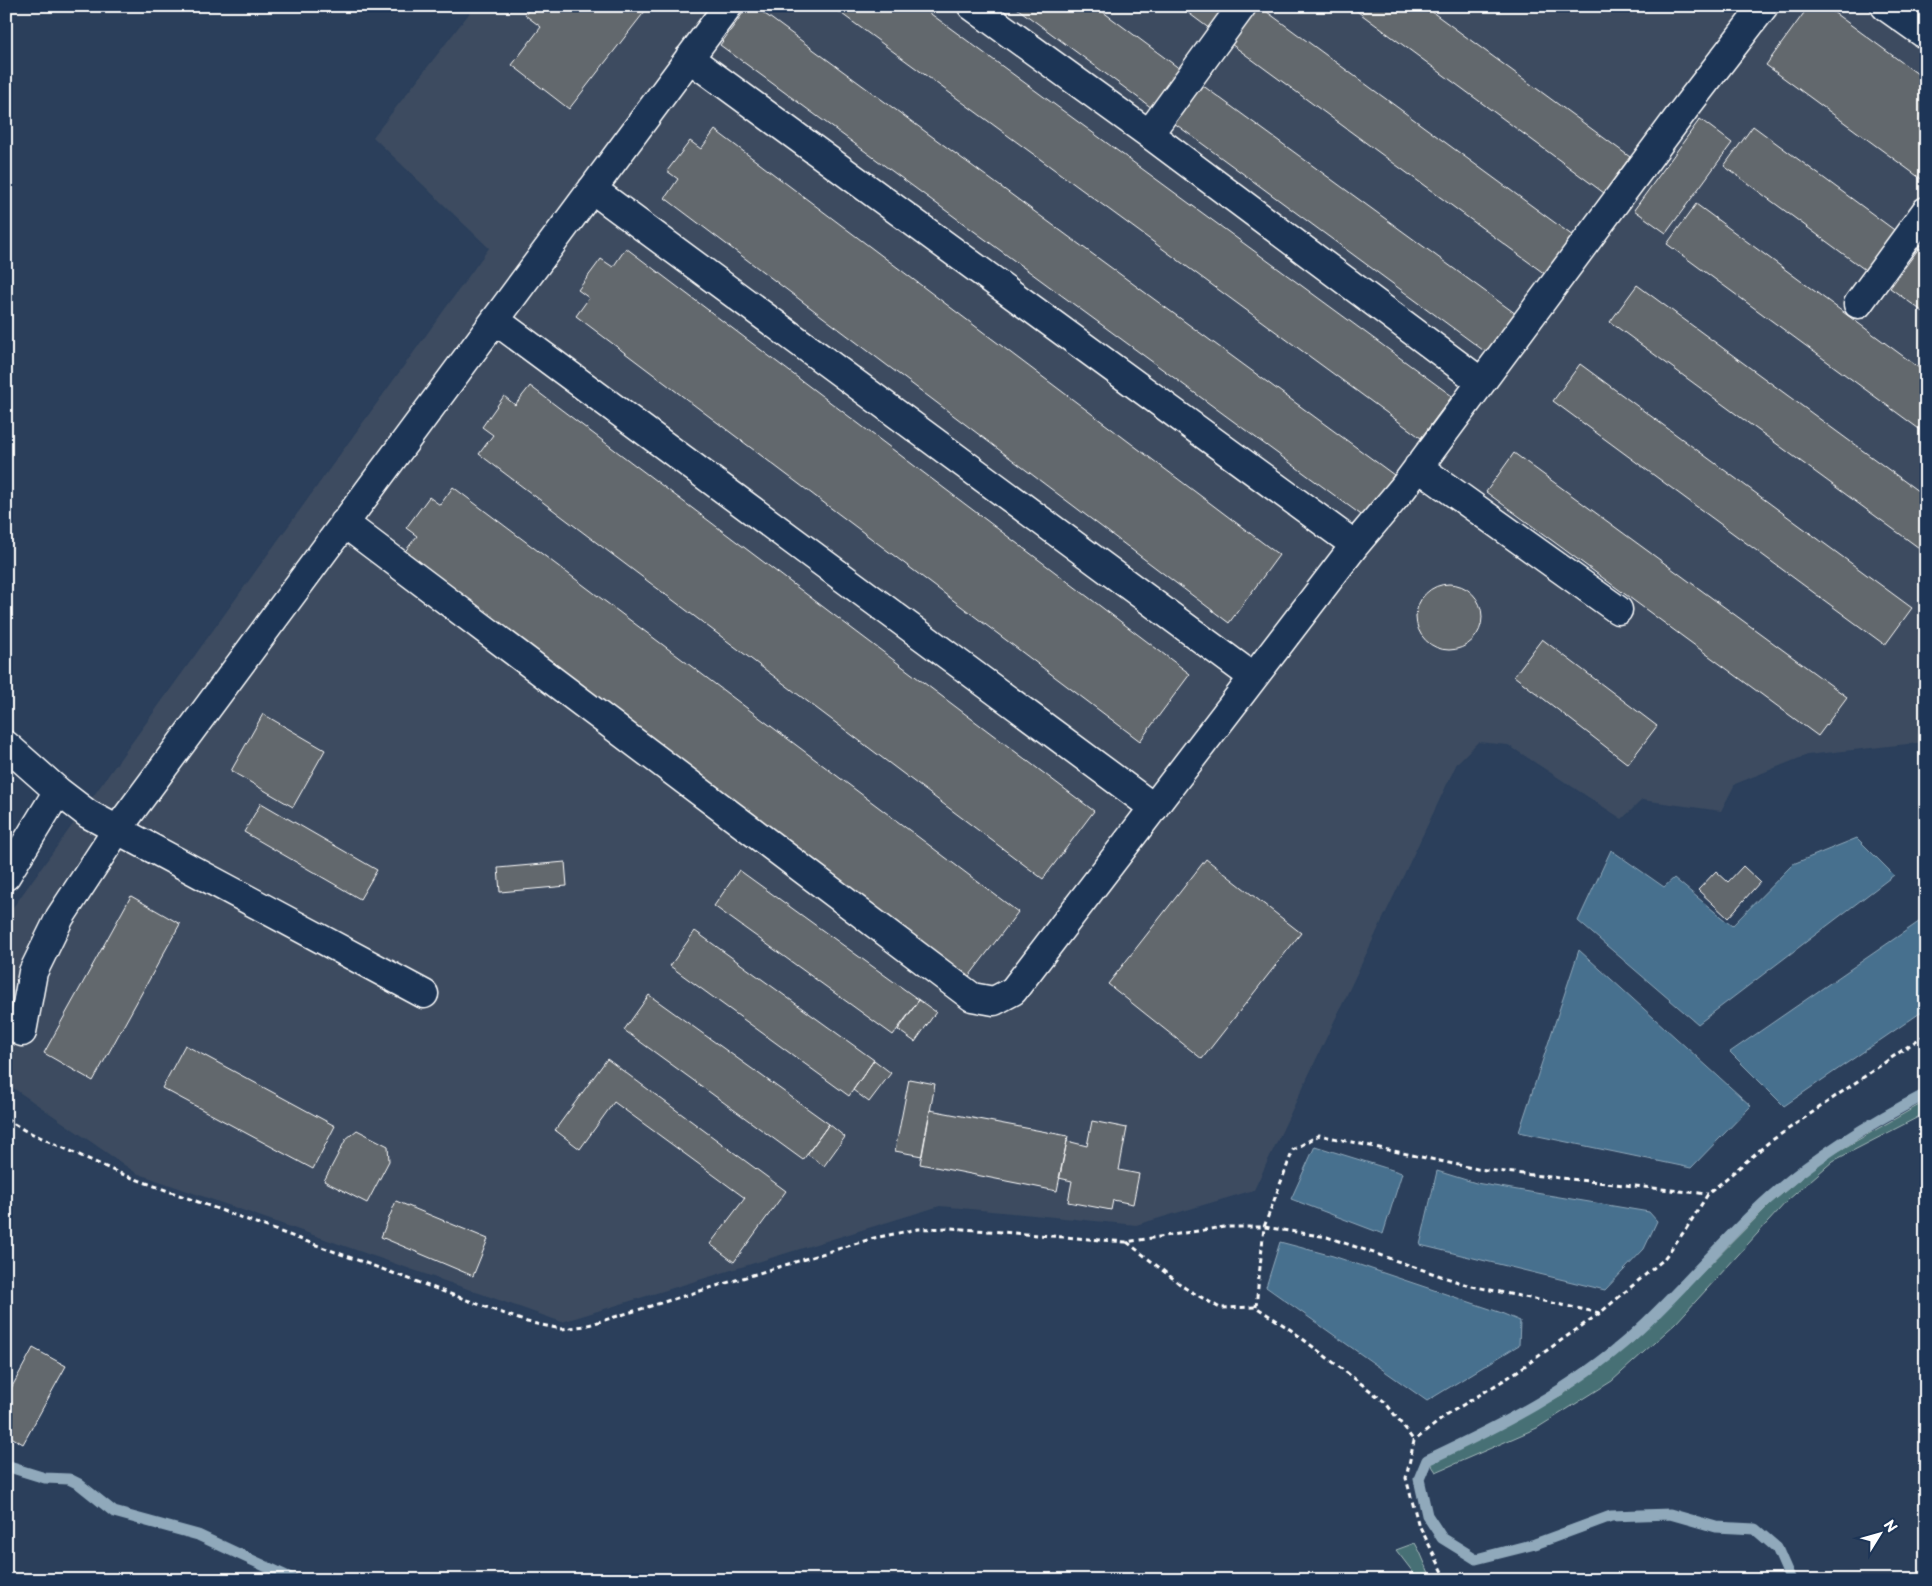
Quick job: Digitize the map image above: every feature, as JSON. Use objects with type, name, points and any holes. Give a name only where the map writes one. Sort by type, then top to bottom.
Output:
[{"type":"street","points":[[22,1032],[37,964],[60,917],[117,830],[728,6]]},
{"type":"street","points":[[972,6],[1149,134],[1482,382]]},
{"type":"street","points":[[1149,134],[1242,6]]},
{"type":"street","points":[[344,523],[972,997],[994,1001],[1013,991],[1355,544],[1418,468],[1686,107],[1764,6]]},
{"type":"street","points":[[1885,6],[1926,35]]},
{"type":"street","points":[[689,58],[1355,544]]},
{"type":"street","points":[[592,189],[1253,677]]},
{"type":"street","points":[[1858,304],[1926,211]]},
{"type":"street","points":[[494,320],[1154,808]]},
{"type":"street","points":[[1418,468],[1618,610]]},
{"type":"street","points":[[6,745],[58,791],[88,814],[424,994]]},
{"type":"street","points":[[6,876],[58,791]]},
{"type":"path","points":[[1447,1580],[1418,1524],[1406,1478],[1414,1441],[1448,1414],[1509,1377],[1600,1313],[1662,1260],[1686,1230],[1708,1194],[1768,1143],[1926,1034]]},
{"type":"path","points":[[6,1119],[24,1130],[119,1173],[528,1322],[562,1329],[585,1326],[874,1238],[918,1229],[951,1228],[1126,1242],[1224,1227],[1264,1227],[1327,1237],[1467,1285],[1600,1313]]},
{"type":"path","points":[[1256,1307],[1264,1227],[1294,1150],[1319,1136],[1478,1169],[1708,1194]]},
{"type":"path","points":[[1126,1242],[1185,1288],[1220,1308],[1256,1307],[1291,1330],[1386,1402],[1414,1441]]},
{"type":"shaded area","points":[[475,6],[1926,6],[1926,742],[1807,755],[1735,784],[1721,811],[1642,800],[1622,819],[1508,745],[1478,742],[1457,763],[1254,1190],[1136,1225],[940,1206],[562,1322],[136,1173],[6,1083],[6,917],[489,248],[373,137]]},
{"type":"shaded area","points":[[1857,838],[1894,875],[1698,1024],[1578,921],[1611,850],[1664,887],[1674,878],[1732,926],[1793,864]]},
{"type":"shaded area","points":[[1926,917],[1926,1009],[1784,1106],[1730,1052]]},
{"type":"shaded area","points":[[1579,950],[1751,1106],[1691,1168],[1519,1132]]},
{"type":"shaded area","points":[[1315,1146],[1402,1173],[1383,1234],[1291,1199]]},
{"type":"shaded area","points":[[1437,1171],[1476,1183],[1649,1212],[1657,1221],[1644,1249],[1605,1290],[1420,1245]]},
{"type":"shaded area","points":[[1280,1242],[1333,1256],[1499,1312],[1520,1321],[1519,1345],[1427,1401],[1266,1287]]},
{"type":"green space","points":[[1926,1101],[1926,1113],[1833,1161],[1788,1200],[1676,1323],[1612,1381],[1537,1428],[1436,1472],[1430,1463],[1494,1432],[1565,1393],[1635,1340],[1771,1203],[1821,1161]]},
{"type":"green space","points":[[1415,1543],[1432,1580],[1419,1580],[1396,1550]]},
{"type":"building","points":[[532,6],[649,6],[569,109],[512,65],[541,27],[525,15]]},
{"type":"building","points":[[748,6],[754,6],[1394,475],[1364,517],[720,45]]},
{"type":"building","points":[[831,6],[920,6],[1452,396],[1421,438]]},
{"type":"building","points":[[1014,6],[1095,6],[1180,69],[1152,108]]},
{"type":"building","points":[[1179,6],[1226,6],[1210,29]]},
{"type":"building","points":[[1259,6],[1573,236],[1545,274],[1231,44]]},
{"type":"building","points":[[1350,6],[1424,6],[1630,157],[1604,193]]},
{"type":"building","points":[[1809,6],[1825,6],[1926,80],[1924,181],[1766,65]]},
{"type":"building","points":[[1202,85],[1516,314],[1487,353],[1174,123]]},
{"type":"building","points":[[1700,119],[1732,143],[1666,233],[1634,210]]},
{"type":"building","points":[[1753,126],[1897,232],[1868,272],[1724,166]]},
{"type":"building","points":[[715,130],[1279,555],[1229,623],[665,198],[678,179],[667,171],[690,141],[701,149]]},
{"type":"building","points":[[1696,204],[1926,373],[1926,434],[1667,244]]},
{"type":"building","points":[[626,248],[1190,674],[1140,741],[576,316],[589,298],[578,290],[601,259],[613,267]]},
{"type":"building","points":[[1919,248],[1926,253],[1926,314],[1890,288]]},
{"type":"building","points":[[1637,285],[1926,497],[1926,553],[1610,322]]},
{"type":"building","points":[[1580,364],[1912,608],[1885,645],[1553,401]]},
{"type":"building","points":[[530,386],[1094,811],[1043,879],[479,454],[493,435],[482,427],[504,396],[515,405]]},
{"type":"building","points":[[1514,453],[1847,697],[1818,736],[1486,492]]},
{"type":"building","points":[[453,487],[1018,912],[967,979],[403,554],[417,536],[406,528],[429,497],[440,505]]},
{"type":"building","points":[[1449,584],[1462,587],[1472,594],[1479,604],[1482,617],[1479,630],[1472,640],[1462,647],[1449,650],[1436,647],[1426,640],[1419,630],[1416,617],[1419,604],[1426,594],[1436,587]]},
{"type":"building","points":[[1542,639],[1657,726],[1628,764],[1514,676]]},
{"type":"building","points":[[263,714],[325,750],[293,807],[231,771]]},
{"type":"building","points":[[261,803],[377,870],[360,899],[244,832]]},
{"type":"building","points":[[1206,859],[1301,933],[1202,1059],[1108,984]]},
{"type":"building","points":[[565,862],[567,886],[500,892],[498,868]]},
{"type":"building","points":[[1743,866],[1760,882],[1728,918],[1698,890],[1716,871],[1728,882]]},
{"type":"building","points":[[739,870],[919,1000],[893,1035],[714,906]]},
{"type":"building","points":[[131,896],[180,924],[93,1081],[44,1053]]},
{"type":"building","points":[[695,931],[874,1060],[849,1096],[670,966]]},
{"type":"building","points":[[649,995],[829,1124],[803,1160],[624,1030]]},
{"type":"building","points":[[919,1000],[936,1012],[915,1042],[898,1030]]},
{"type":"building","points":[[185,1045],[335,1126],[313,1169],[162,1088]]},
{"type":"building","points":[[607,1059],[786,1191],[734,1262],[710,1244],[745,1198],[614,1102],[580,1149],[555,1130]]},
{"type":"building","points":[[874,1060],[891,1073],[869,1102],[853,1090]]},
{"type":"building","points":[[909,1079],[935,1084],[922,1156],[895,1151]]},
{"type":"building","points":[[930,1110],[1068,1136],[1057,1191],[920,1164]]},
{"type":"building","points":[[1092,1121],[1127,1128],[1119,1170],[1139,1174],[1133,1204],[1113,1200],[1111,1210],[1068,1202],[1072,1181],[1059,1178],[1067,1141],[1087,1146]]},
{"type":"building","points":[[829,1124],[845,1137],[824,1166],[807,1154]]},
{"type":"building","points":[[357,1130],[388,1146],[389,1161],[367,1203],[324,1181],[346,1139]]},
{"type":"building","points":[[396,1201],[488,1239],[473,1276],[381,1237]]},
{"type":"building","points":[[33,1348],[66,1366],[23,1444],[6,1434],[6,1393],[8,1394]]},
{"type":"waterway","points":[[1791,1580],[1777,1548],[1755,1529],[1716,1527],[1670,1514],[1611,1516],[1535,1544],[1476,1559],[1442,1538],[1427,1515],[1419,1479],[1427,1460],[1509,1420],[1585,1373],[1609,1355],[1651,1319],[1751,1214],[1805,1168],[1844,1141],[1926,1094]]},
{"type":"waterway","points":[[6,1466],[45,1478],[69,1479],[79,1484],[114,1512],[198,1535],[295,1580]]}]
